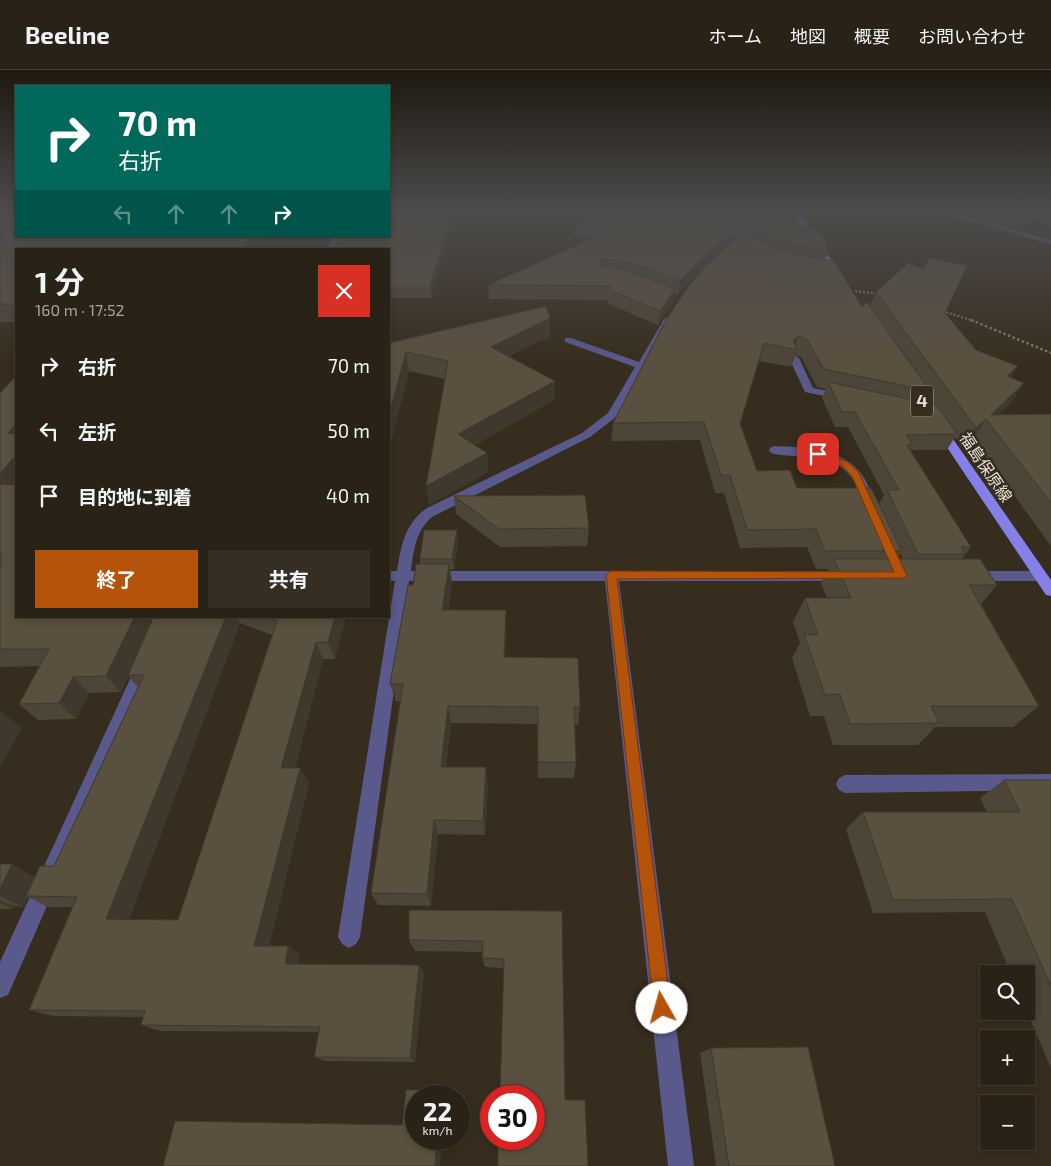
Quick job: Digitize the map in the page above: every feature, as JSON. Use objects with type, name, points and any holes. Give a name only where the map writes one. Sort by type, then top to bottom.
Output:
[{"type":"main road","points":[[825,262],[832,274],[847,290]]},
{"type":"main road","name":"福島保原線","points":[[933,417],[1051,591]]},
{"type":"street","points":[[349,937],[408,542],[415,527],[424,516],[595,430],[612,415],[675,308]]},
{"type":"street","points":[[568,340],[641,366]]},
{"type":"street","points":[[794,358],[809,390],[856,400]]},
{"type":"street","points":[[775,450],[818,454],[845,464],[856,475],[877,521]]},
{"type":"street","points":[[611,575],[681,1166]]},
{"type":"street","points":[[390,576],[863,576]]},
{"type":"street","points":[[961,576],[1040,576]]},
{"type":"street","points":[[0,987],[150,652]]},
{"type":"street","points":[[845,784],[1051,782]]},
{"type":"path","points":[[847,290],[883,295]]},
{"type":"path","points":[[937,310],[973,321],[1051,353]]},
{"type":"building","points":[[0,262],[15,262],[15,304],[0,304]]},
{"type":"building","points":[[390,262],[437,262],[430,288],[390,288]]},
{"type":"building","points":[[539,262],[599,262],[601,266],[626,270],[675,289],[660,311],[610,290],[610,286],[488,285]]},
{"type":"building","points":[[625,262],[698,262],[680,281]]},
{"type":"building","points":[[710,262],[835,262],[862,307],[867,302],[930,391],[824,369],[807,340],[799,336],[793,340],[797,350],[764,343],[740,424],[757,471],[790,470],[797,488],[871,488],[902,551],[825,551],[816,529],[747,530],[730,475],[721,475],[704,422],[613,423],[666,320],[690,284]]},
{"type":"building","points":[[927,262],[949,262],[967,266],[945,313],[976,350],[1018,366],[1007,376],[1024,383],[991,415],[1051,414],[1051,503],[986,419],[976,428],[876,292],[908,263],[924,269]]},
{"type":"building","points":[[546,306],[550,318],[491,347],[555,381],[458,434],[487,453],[426,486],[448,361],[406,352],[390,411],[390,343]]},
{"type":"building","points":[[15,377],[15,425],[8,433],[15,434],[15,456],[0,474],[0,393]]},
{"type":"building","points":[[828,382],[937,405],[957,434],[906,435],[913,445],[907,445],[971,547],[961,547],[965,554],[918,554],[887,490],[899,490],[855,412],[842,412]]},
{"type":"building","points":[[0,484],[15,485],[15,618],[134,618],[106,676],[73,677],[59,703],[19,704],[49,649],[0,649]]},
{"type":"building","points":[[585,495],[589,528],[499,529],[454,496]]},
{"type":"building","points":[[424,530],[457,530],[452,559],[420,559]]},
{"type":"building","points":[[834,559],[980,559],[997,585],[969,585],[1039,706],[931,706],[939,723],[850,724],[840,694],[825,695],[804,634],[818,635],[805,598],[851,598]]},
{"type":"building","points":[[416,564],[449,564],[442,610],[506,610],[504,657],[578,658],[580,707],[574,707],[576,762],[538,762],[538,707],[448,706],[441,767],[486,767],[483,821],[434,820],[427,894],[371,893],[403,684],[390,684],[408,585],[413,585]]},
{"type":"building","points":[[153,618],[225,618],[106,919],[178,920],[277,621],[268,618],[334,618],[328,642],[316,642],[281,768],[300,768],[254,946],[288,946],[285,964],[419,965],[410,1058],[314,1057],[320,1027],[141,1025],[145,1011],[29,1010],[77,897],[26,896],[40,866],[54,866],[144,675],[128,675]]},
{"type":"building","points":[[1004,780],[1051,780],[1051,986],[1012,899],[893,900],[863,812],[1020,812]]},
{"type":"building","points":[[0,864],[12,864],[0,889]]},
{"type":"building","points":[[409,910],[562,911],[565,1100],[585,1100],[588,1166],[498,1166],[498,1150],[545,1150],[545,1085],[500,1085],[504,959],[482,958],[483,941],[409,940]]},
{"type":"building","points":[[808,1047],[835,1166],[729,1166],[711,1048]]},
{"type":"building","points":[[405,1099],[405,1150],[436,1150],[435,1166],[163,1166],[175,1121],[402,1125]]},
{"type":"route","points":[[662,1008],[611,575],[902,576],[856,475],[845,464],[818,454]]}]
